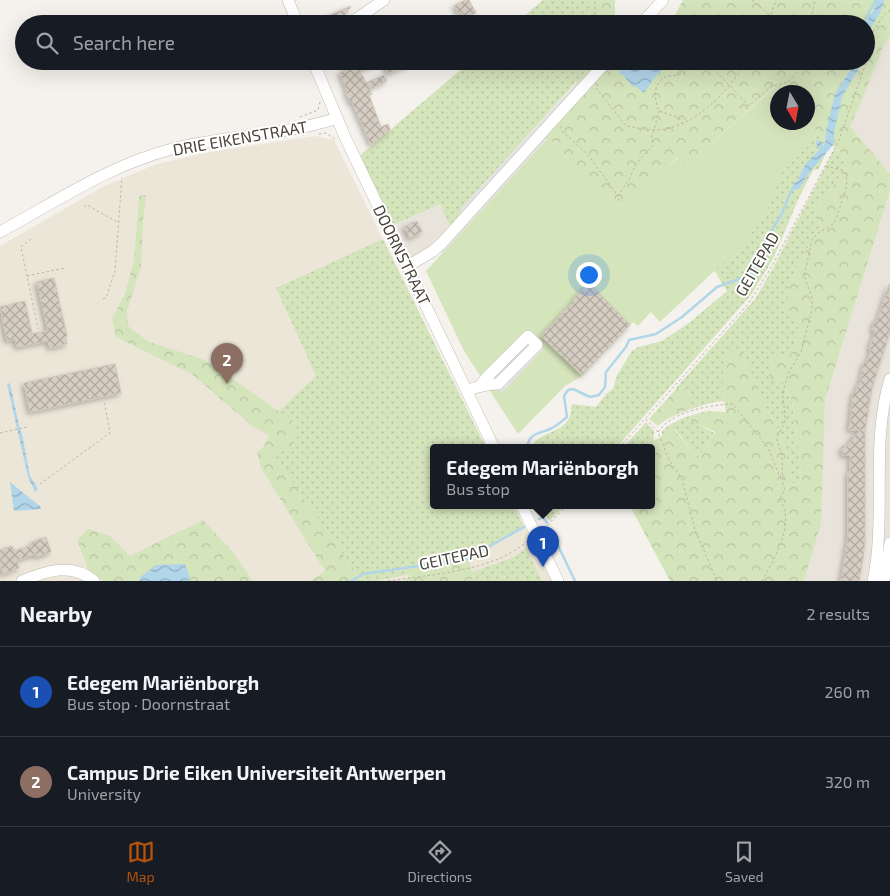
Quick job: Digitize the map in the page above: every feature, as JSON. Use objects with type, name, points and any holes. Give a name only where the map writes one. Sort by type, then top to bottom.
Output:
[{"type":"street","points":[[288,0],[294,15]]},
{"type":"street","points":[[362,15],[384,0]]},
{"type":"street","points":[[649,15],[663,0]]},
{"type":"street","name":"DOORNSTRAAT","points":[[317,70],[337,118],[492,444]]},
{"type":"street","points":[[408,266],[441,244],[599,70]]},
{"type":"street","name":"DRIE EIKENSTRAAT","points":[[0,232],[116,170],[145,162],[191,145],[294,130],[337,118]]},
{"type":"street","points":[[467,390],[490,384],[498,384],[537,345],[528,336],[480,386]]},
{"type":"street","points":[[873,581],[885,484],[881,432],[886,392],[890,379]]},
{"type":"street","points":[[523,509],[558,581]]},
{"type":"street","points":[[884,581],[890,543]]},
{"type":"street","points":[[22,581],[40,573],[61,570],[80,572],[94,581]]},
{"type":"path","points":[[595,0],[595,15]]},
{"type":"path","points":[[752,0],[771,15]]},
{"type":"path","points":[[772,15],[776,0]]},
{"type":"path","points":[[812,15],[815,0]]},
{"type":"path","name":"GEITEPAD","points":[[875,29],[883,16],[890,10]]},
{"type":"path","points":[[618,196],[630,178],[636,164],[653,145],[652,137],[660,111],[654,94],[660,80],[668,76],[678,75],[686,70]]},
{"type":"path","points":[[714,70],[749,106],[770,87],[788,82],[799,70]]},
{"type":"path","points":[[590,80],[626,126],[654,130],[683,124],[704,111],[729,86],[740,70]]},
{"type":"path","name":"GEITEPAD","points":[[623,444],[748,304],[771,268],[839,140],[863,70]]},
{"type":"path","points":[[660,111],[679,118],[683,124]]},
{"type":"path","points":[[560,122],[562,130],[589,156],[618,196],[619,201]]},
{"type":"path","points":[[783,485],[782,454],[777,442],[784,424],[784,388],[789,372],[801,352],[812,310],[812,298],[805,279],[812,239],[833,224],[846,189],[845,173],[842,170],[824,166]]},
{"type":"path","points":[[103,299],[106,298],[115,271],[122,176]]},
{"type":"path","points":[[84,207],[87,206],[119,224]]},
{"type":"path","points":[[31,239],[21,247],[38,329]]},
{"type":"path","points":[[27,276],[65,268]]},
{"type":"path","points":[[40,484],[110,433],[104,400]]},
{"type":"path","points":[[658,432],[668,421],[691,412],[714,404],[733,404],[768,448],[785,490],[779,499],[783,504],[785,518],[782,539],[776,556],[762,581]]},
{"type":"path","points":[[646,418],[658,432],[669,460],[682,478],[695,530],[717,581]]},
{"type":"path","points":[[0,433],[27,427]]},
{"type":"path","name":"GEITEPAD","points":[[388,581],[443,574],[493,561],[512,553],[536,536],[563,509]]},
{"type":"shaded area","points":[[890,37],[890,174],[850,126],[883,47]]},
{"type":"shaded area","points":[[577,82],[579,93],[540,136],[547,139],[443,253],[433,251],[464,218],[460,209]]},
{"type":"shaded area","points":[[315,136],[334,140],[484,444],[430,444],[430,509],[515,509],[551,581],[0,581],[0,246],[104,186],[157,164],[210,152]]},
{"type":"shaded area","points":[[890,191],[890,581],[804,581],[820,523],[825,400]]},
{"type":"shaded area","points":[[440,204],[452,231],[408,266],[389,227]]},
{"type":"shaded area","points":[[527,332],[544,349],[502,393],[484,375]]},
{"type":"green space","points":[[543,0],[589,0],[590,15],[526,15]]},
{"type":"green space","points":[[589,0],[615,0],[614,15],[590,15]]},
{"type":"green space","points":[[683,0],[890,0],[890,37],[883,47],[875,67],[875,15],[675,15]]},
{"type":"green space","points":[[460,70],[594,70],[594,76],[579,93],[576,82],[461,209],[465,218],[452,231],[440,204],[389,227],[356,159]]},
{"type":"green space","points":[[599,70],[874,70],[850,126],[890,174],[890,191],[825,400],[821,523],[804,581],[670,581],[632,509],[655,509],[655,444],[648,444],[674,429],[698,459],[715,432],[690,420],[708,411],[726,412],[722,391],[724,353],[742,351],[763,402],[782,436],[793,485],[802,482],[792,401],[781,379],[769,379],[771,358],[792,354],[800,329],[785,311],[791,281],[805,252],[820,228],[817,205],[846,171],[842,153],[815,129],[815,85],[770,85],[770,90],[687,165],[678,157],[633,201],[616,214],[553,142],[539,136]]},
{"type":"green space","points":[[770,91],[770,130],[815,129],[819,134],[781,173],[765,215],[744,243],[660,322],[651,312],[638,326],[633,322],[582,376],[565,386],[518,434],[464,351],[426,271],[547,139],[553,142],[616,214],[679,157],[687,165]]},
{"type":"green space","points":[[819,134],[830,143],[819,169],[813,170],[798,200],[773,259],[751,295],[620,444],[534,444],[539,438],[557,430],[567,422],[572,404],[596,407],[606,394],[613,389],[617,375],[632,351],[638,347],[662,341],[689,323],[727,291],[714,270],[744,243],[765,215],[781,173]]},
{"type":"green space","points":[[835,148],[842,153],[846,171],[817,205],[820,228],[805,252],[791,281],[786,311],[800,329],[792,354],[769,379],[781,379],[792,401],[802,482],[793,485],[782,436],[763,402],[722,391],[724,401],[688,410],[691,395],[686,389],[676,388],[755,299]]},
{"type":"green space","points":[[146,195],[141,267],[127,311],[128,326],[149,342],[205,360],[296,423],[298,436],[290,449],[278,450],[274,456],[362,581],[310,581],[325,571],[261,468],[257,452],[264,446],[269,436],[251,425],[193,375],[116,337],[112,319],[125,294],[134,260],[139,196]]},
{"type":"green space","points":[[383,239],[484,444],[430,444],[430,509],[515,509],[524,527],[484,550],[418,557],[410,574],[377,581],[362,581],[274,456],[296,423],[279,411],[316,376],[276,288]]},
{"type":"green space","points":[[677,388],[686,389],[691,395],[688,410],[667,419],[658,426],[649,419]]},
{"type":"green space","points":[[708,411],[691,420],[714,433],[698,459],[675,429],[662,436],[662,431],[672,423]]},
{"type":"green space","points":[[646,422],[654,431],[654,441],[649,444],[627,444]]},
{"type":"green space","points":[[543,509],[561,509],[549,521]]},
{"type":"green space","points":[[203,520],[232,551],[253,581],[103,581],[88,569],[77,540],[88,529],[110,536],[130,556]]},
{"type":"green space","points":[[526,548],[542,581],[467,581],[474,579],[473,572],[514,557]]},
{"type":"green space","points":[[466,551],[474,579],[467,581],[406,581],[418,557]]},
{"type":"water","points":[[876,0],[884,0],[875,21],[875,15],[870,15],[874,11]]},
{"type":"water","points":[[620,70],[663,70],[655,77],[644,93],[635,86],[633,87],[619,73]]},
{"type":"water","points":[[850,70],[858,70],[842,97],[834,132],[834,144],[809,173],[799,189],[793,190],[794,183],[799,180],[798,178],[801,176],[806,163],[820,149],[816,141],[820,140],[823,146],[825,143],[835,94]]},
{"type":"water","points":[[10,383],[30,476],[38,489],[35,492],[28,477],[7,384]]},
{"type":"water","points":[[10,482],[41,507],[41,509],[14,511]]},
{"type":"water","points":[[185,564],[190,578],[188,581],[140,581],[140,577],[157,565]]},
{"type":"building","points":[[469,0],[476,13],[464,15],[462,12],[458,13],[454,6]]},
{"type":"building","points":[[351,6],[345,15],[330,15]]},
{"type":"building","points":[[362,70],[360,71],[366,83],[384,75],[387,81],[369,89],[372,94],[369,95],[381,127],[388,124],[390,130],[371,145],[352,102],[348,98],[340,73]]},
{"type":"building","points":[[386,70],[397,70],[388,74]]},
{"type":"building","points":[[417,221],[422,232],[410,238],[404,227]]},
{"type":"building","points":[[54,278],[67,336],[65,337],[67,344],[50,348],[48,341],[17,347],[15,339],[7,341],[0,307],[25,301],[32,334],[48,331],[37,282]]},
{"type":"building","points":[[589,283],[630,325],[582,375],[541,336]]},
{"type":"building","points":[[889,284],[890,332],[872,388],[865,430],[865,542],[863,558],[859,581],[841,581],[848,537],[848,472],[850,472],[850,455],[842,455],[842,446],[849,446],[850,439],[861,430],[849,430],[853,392],[855,393],[859,385],[864,362],[867,363],[875,330],[872,330],[875,320],[877,321]]},
{"type":"building","points":[[115,364],[121,393],[30,412],[24,383]]},
{"type":"building","points":[[46,537],[51,552],[17,560],[19,568],[3,574],[0,564],[0,550],[12,546],[14,551],[33,545],[32,542]]},
{"type":"waterway","points":[[868,15],[876,0]]},
{"type":"waterway","points":[[528,444],[532,437],[553,428],[567,417],[564,396],[568,390],[573,389],[590,397],[599,395],[605,387],[606,372],[626,347],[629,340],[656,334],[682,317],[717,287],[753,274],[765,241],[781,215],[793,187]]},
{"type":"waterway","points":[[539,509],[543,517],[539,519]]},
{"type":"waterway","points":[[543,517],[547,523]]},
{"type":"waterway","points":[[351,581],[363,574],[467,559],[524,527]]},
{"type":"waterway","points":[[553,535],[575,581]]},
{"type":"place","name":"Campus Drie Eiken Universiteit Antwerpen","points":[[227,384]]},
{"type":"place","name":"Edegem Mariënborgh","points":[[543,567]]}]
